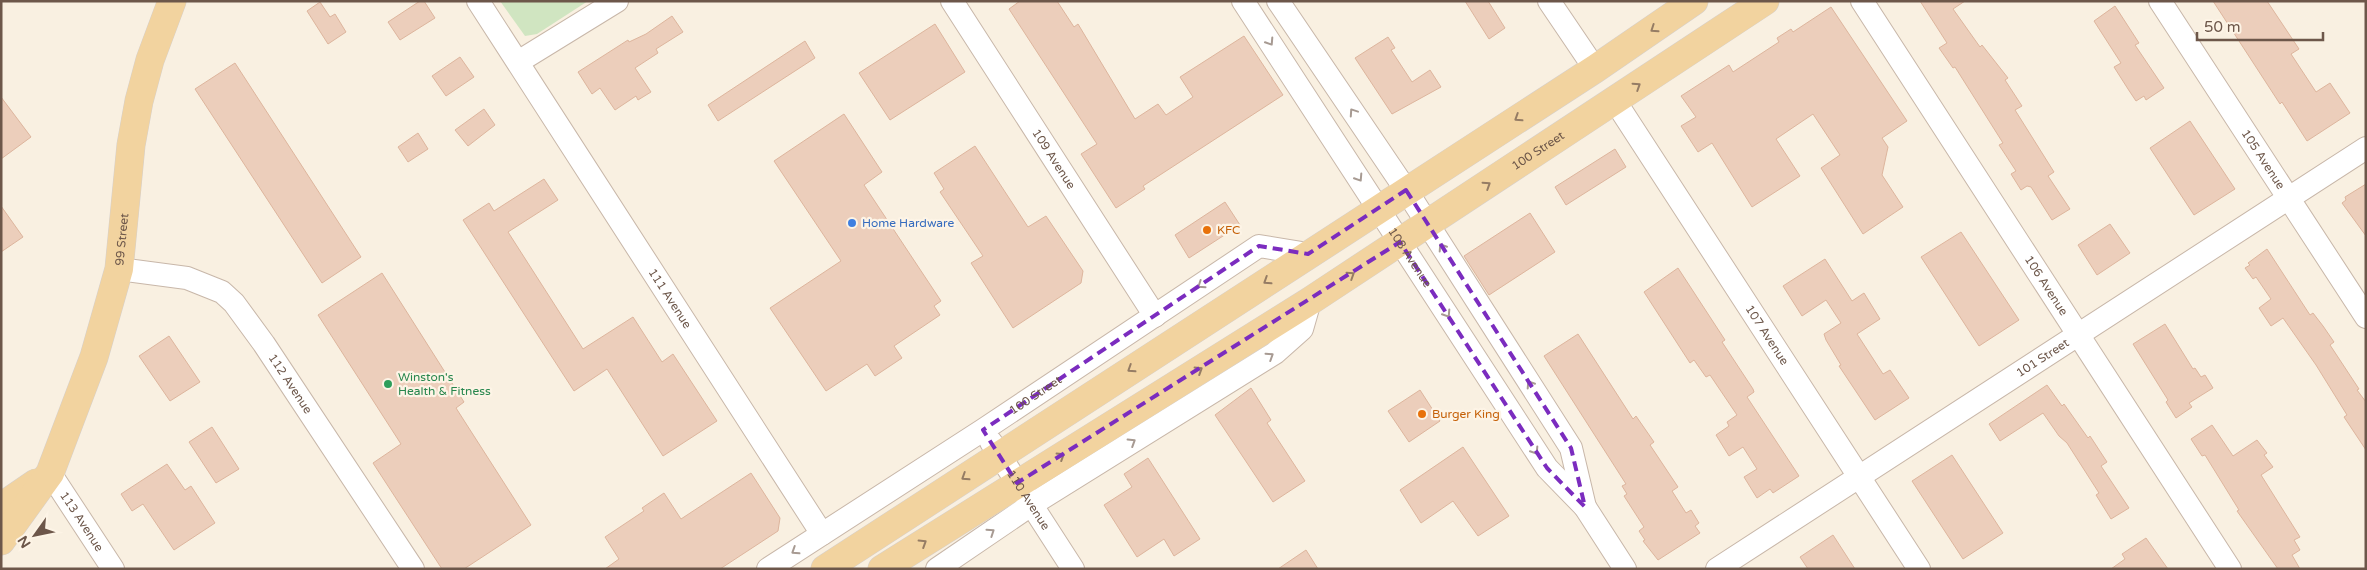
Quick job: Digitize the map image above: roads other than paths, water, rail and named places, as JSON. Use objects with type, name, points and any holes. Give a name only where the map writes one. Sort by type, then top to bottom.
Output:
[{"type":"main road","name":"99 Street","points":[[1,541],[50,473],[94,357],[119,269],[131,145],[139,101],[150,60],[172,1]]},
{"type":"main road","points":[[825,569],[1595,69],[1694,1]]},
{"type":"main road","name":"100 Street","points":[[882,569],[1024,494],[1310,301],[1765,1]]},
{"type":"main road","points":[[1,507],[50,473]]},
{"type":"street","name":"111 Avenue","points":[[478,1],[822,534]]},
{"type":"street","points":[[518,62],[616,1]]},
{"type":"street","name":"109 Avenue","points":[[952,1],[1155,316]]},
{"type":"street","name":"108 Avenue","points":[[1243,1],[1547,468],[1585,507],[1625,569]]},
{"type":"street","name":"108 Avenue","points":[[1278,1],[1406,190],[1571,448],[1585,507]]},
{"type":"street","points":[[1549,1],[1595,69]]},
{"type":"street","name":"106 Avenue","points":[[1862,1],[2230,569]]},
{"type":"street","name":"105 Avenue","points":[[2160,1],[2366,317]]},
{"type":"street","name":"107 Avenue","points":[[1615,101],[1919,569]]},
{"type":"street","name":"101 Street","points":[[1717,569],[2366,148]]},
{"type":"street","name":"100 Street","points":[[768,569],[983,430],[1259,246],[1308,254]]},
{"type":"street","name":"112 Avenue","points":[[119,269],[187,278],[222,292],[234,303],[264,344],[413,569]]},
{"type":"street","name":"110 Avenue","points":[[983,430],[1073,569]]},
{"type":"street","name":"113 Avenue","points":[[50,473],[113,569]]},
{"type":"street","name":"100 Street","points":[[937,569],[1024,494]]},
{"type":"place","name":"Home Hardware","points":[[852,223]]},
{"type":"place","name":"KFC","points":[[1207,230]]},
{"type":"place","name":"Winston's Health & Fitness","points":[[388,384]]},
{"type":"place","name":"Burger King","points":[[1422,414]]}]
